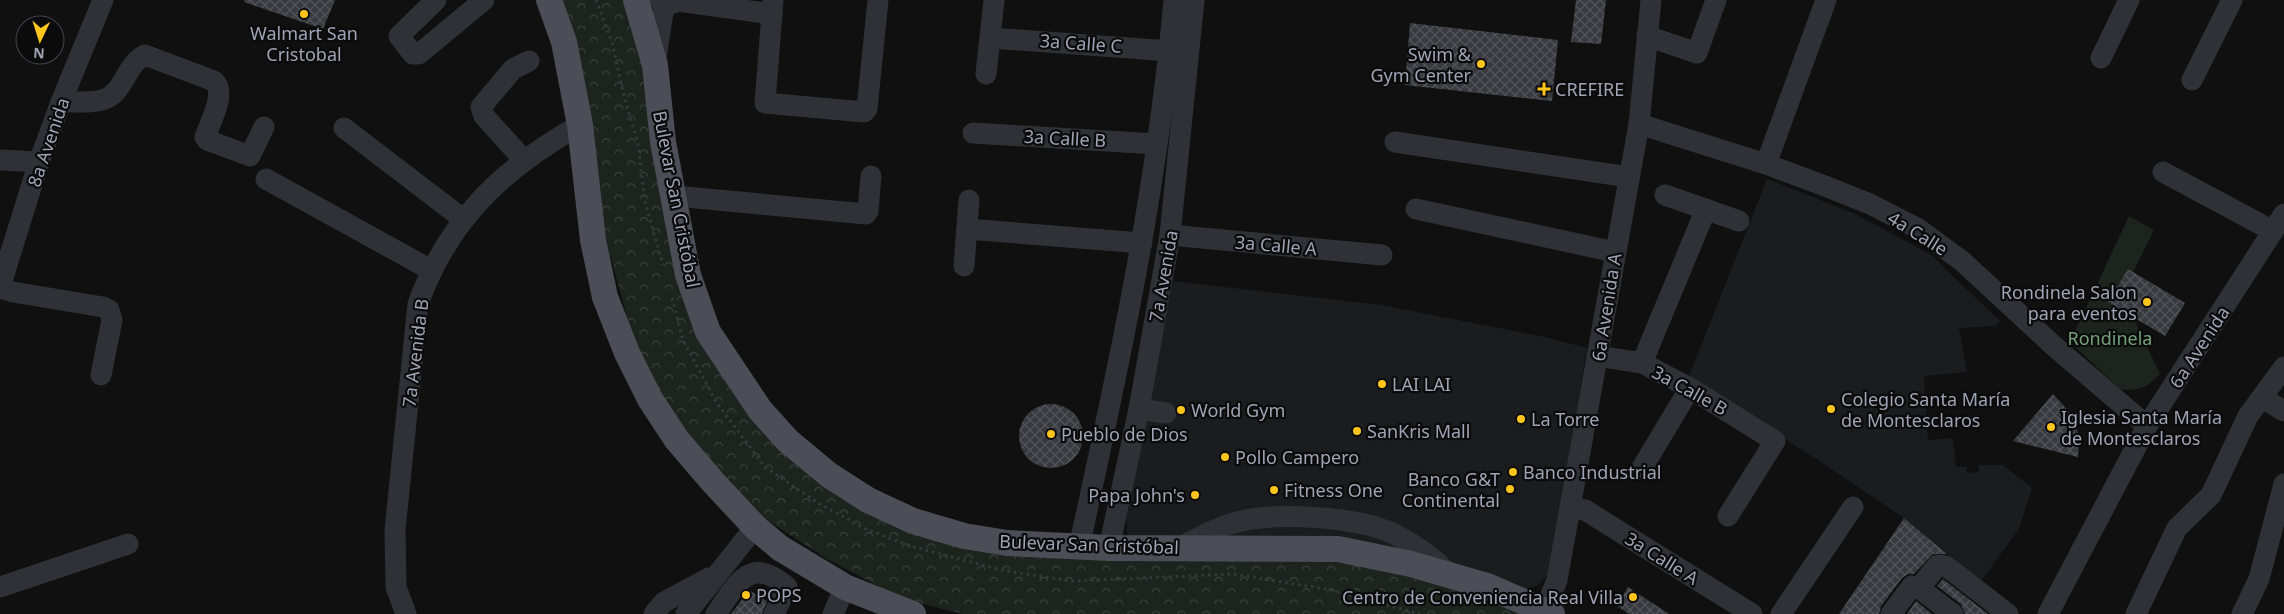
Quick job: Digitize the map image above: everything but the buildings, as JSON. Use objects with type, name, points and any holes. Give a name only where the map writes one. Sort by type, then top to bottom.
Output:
[{"type":"main road","points":[[549,0],[564,42],[580,125],[594,240],[605,297],[626,353],[650,399],[677,440],[755,527],[790,554],[845,587],[913,614]]},
{"type":"main road","name":"Bulevar San Cristóbal","points":[[636,0],[654,65],[664,142],[688,275],[708,332],[760,410],[788,441],[829,475],[868,500],[922,524],[964,536],[1007,544],[1079,547],[1338,549],[1412,564],[1486,586],[1548,612]]},
{"type":"street","name":"8a Avenida","points":[[0,287],[39,162],[61,102],[103,0]]},
{"type":"street","points":[[436,0],[399,36],[413,54],[419,54],[484,0]]},
{"type":"street","points":[[654,65],[662,3],[678,1],[773,7],[765,103],[864,112],[867,109],[878,0]]},
{"type":"street","points":[[986,74],[994,0]]},
{"type":"street","name":"7a Avenida","points":[[1079,547],[1118,371],[1142,243],[1170,51],[1174,0]]},
{"type":"street","name":"7a Avenida","points":[[1109,548],[1139,409],[1170,235],[1194,0]]},
{"type":"street","name":"6a Avenida A","points":[[1548,612],[1557,580],[1571,508],[1639,124],[1651,0]]},
{"type":"street","points":[[1647,36],[1697,53],[1716,0]]},
{"type":"street","points":[[1766,164],[1826,0]]},
{"type":"street","points":[[2101,58],[2129,0]]},
{"type":"street","points":[[2192,80],[2232,0]]},
{"type":"street","name":"3a Calle C","points":[[991,38],[1144,47],[1170,51]]},
{"type":"street","points":[[61,102],[103,100],[112,96],[134,64],[144,55],[214,82],[219,86],[220,94],[205,137],[207,140],[250,156],[264,127]]},
{"type":"street","points":[[524,160],[484,116],[481,106],[513,69],[529,61]]},
{"type":"street","name":"4a Calle","points":[[1639,124],[1766,164],[1870,204],[1917,228],[1962,261],[2068,359],[2147,426]]},
{"type":"street","name":"7a Avenida B","points":[[406,614],[396,587],[395,530],[418,304],[431,270],[463,219],[487,193],[524,160],[580,125]]},
{"type":"street","points":[[344,128],[463,219]]},
{"type":"street","name":"3a Calle B","points":[[973,133],[1156,144]]},
{"type":"street","points":[[664,142],[686,197],[688,230],[684,254]]},
{"type":"street","points":[[1395,142],[1629,177]]},
{"type":"street","points":[[0,160],[39,162]]},
{"type":"street","points":[[2163,172],[2279,223]]},
{"type":"street","points":[[686,197],[866,214],[868,211],[871,176]]},
{"type":"street","points":[[266,179],[431,270]]},
{"type":"street","points":[[1665,195],[1739,221]]},
{"type":"street","points":[[964,266],[969,200]]},
{"type":"street","points":[[1416,209],[1615,252]]},
{"type":"street","points":[[1642,363],[1706,209]]},
{"type":"street","name":"6a Avenida","points":[[2048,614],[2147,426],[2279,223]]},
{"type":"street","points":[[967,229],[1142,243]]},
{"type":"street","name":"3a Calle A","points":[[1170,235],[1382,255]]},
{"type":"street","points":[[0,287],[13,292],[103,307],[109,310],[112,320],[101,375]]},
{"type":"street","name":"3a Calle B","points":[[1598,356],[1642,363],[1690,388],[1775,441],[1728,516]]},
{"type":"street","points":[[2136,614],[2177,528],[2211,495],[2248,416],[2284,367]]},
{"type":"street","points":[[1118,371],[1145,375]]},
{"type":"street","points":[[1642,468],[1690,388]]},
{"type":"street","points":[[2262,398],[2284,411]]},
{"type":"street","points":[[1139,409],[1166,413]]},
{"type":"street","points":[[2242,614],[2259,579],[2279,526],[2284,484]]},
{"type":"street","points":[[1781,614],[1853,507]]},
{"type":"street","name":"3a Calle A","points":[[1571,508],[1585,510],[1752,614]]},
{"type":"street","points":[[686,614],[755,527]]},
{"type":"street","points":[[0,587],[128,544]]},
{"type":"street","points":[[766,574],[790,554]]},
{"type":"street","points":[[774,614],[787,587],[790,554]]},
{"type":"street","points":[[1919,588],[1938,565],[1946,566],[2008,614]]},
{"type":"street","points":[[654,614],[664,602],[718,573]]},
{"type":"street","points":[[716,614],[739,580],[751,574],[766,574],[787,587]]},
{"type":"street","points":[[1891,614],[1912,586],[1919,588],[1950,613]]},
{"type":"street","points":[[833,614],[845,587]]},
{"type":"path","points":[[596,0],[612,42],[624,96],[638,144],[646,202],[665,272]]},
{"type":"path","points":[[670,289],[683,340],[716,402],[765,467],[818,503],[866,528],[910,546],[1005,571],[1072,581],[1234,574],[1331,590],[1420,614]]},
{"type":"shaded area","name":"Colegio Santa María de Montesclaros","points":[[1767,179],[1853,213],[1930,254],[2000,321],[1995,326],[1959,328],[1967,372],[1924,376],[1928,440],[1953,438],[1956,467],[1967,467],[1966,473],[1979,472],[1979,465],[2003,465],[2032,488],[2019,529],[1981,581],[1904,518],[1818,460],[1688,379]]},
{"type":"shaded area","name":"SanKris Mall","points":[[1173,281],[1381,305],[1545,337],[1587,348],[1549,574],[1538,585],[1527,589],[1516,589],[1128,536],[1126,519]]},
{"type":"green space","points":[[558,0],[629,0],[644,50],[677,257],[749,404],[903,525],[1340,556],[1536,614],[963,614],[903,599],[827,559],[753,511],[682,436],[636,349],[606,240]]},
{"type":"green space","name":"Rondinela","points":[[2129,216],[2154,230],[2133,272],[2128,269],[2108,302],[2133,317],[2160,374],[2142,388],[2132,390],[2120,389],[2070,342]]},
{"type":"place","name":"Walmart San Cristobal","points":[[304,14]]},
{"type":"place","name":"Swim & Gym Center","points":[[1481,64]]},
{"type":"place","name":"CREFIRE","points":[[1544,89]]},
{"type":"place","name":"Rondinela Salon para eventos","points":[[2147,302]]},
{"type":"place","name":"LAI LAI","points":[[1382,384]]},
{"type":"place","name":"Colegio Santa María de Montesclaros","points":[[1831,409]]},
{"type":"place","name":"World Gym","points":[[1181,410]]},
{"type":"place","name":"La Torre","points":[[1521,419]]},
{"type":"place","name":"Iglesia Santa María de Montesclaros","points":[[2051,427]]},
{"type":"place","name":"SanKris Mall","points":[[1357,431]]},
{"type":"place","name":"Pueblo de Dios","points":[[1051,434]]},
{"type":"place","name":"Pollo Campero","points":[[1225,457]]},
{"type":"place","name":"Banco Industrial","points":[[1513,472]]},
{"type":"place","name":"Banco G&T Continental","points":[[1510,489]]},
{"type":"place","name":"Fitness One","points":[[1274,490]]},
{"type":"place","name":"Papa John's","points":[[1195,495]]},
{"type":"place","name":"POPS","points":[[746,595]]},
{"type":"place","name":"Centro de Conveniencia Real Villa","points":[[1633,597]]}]
